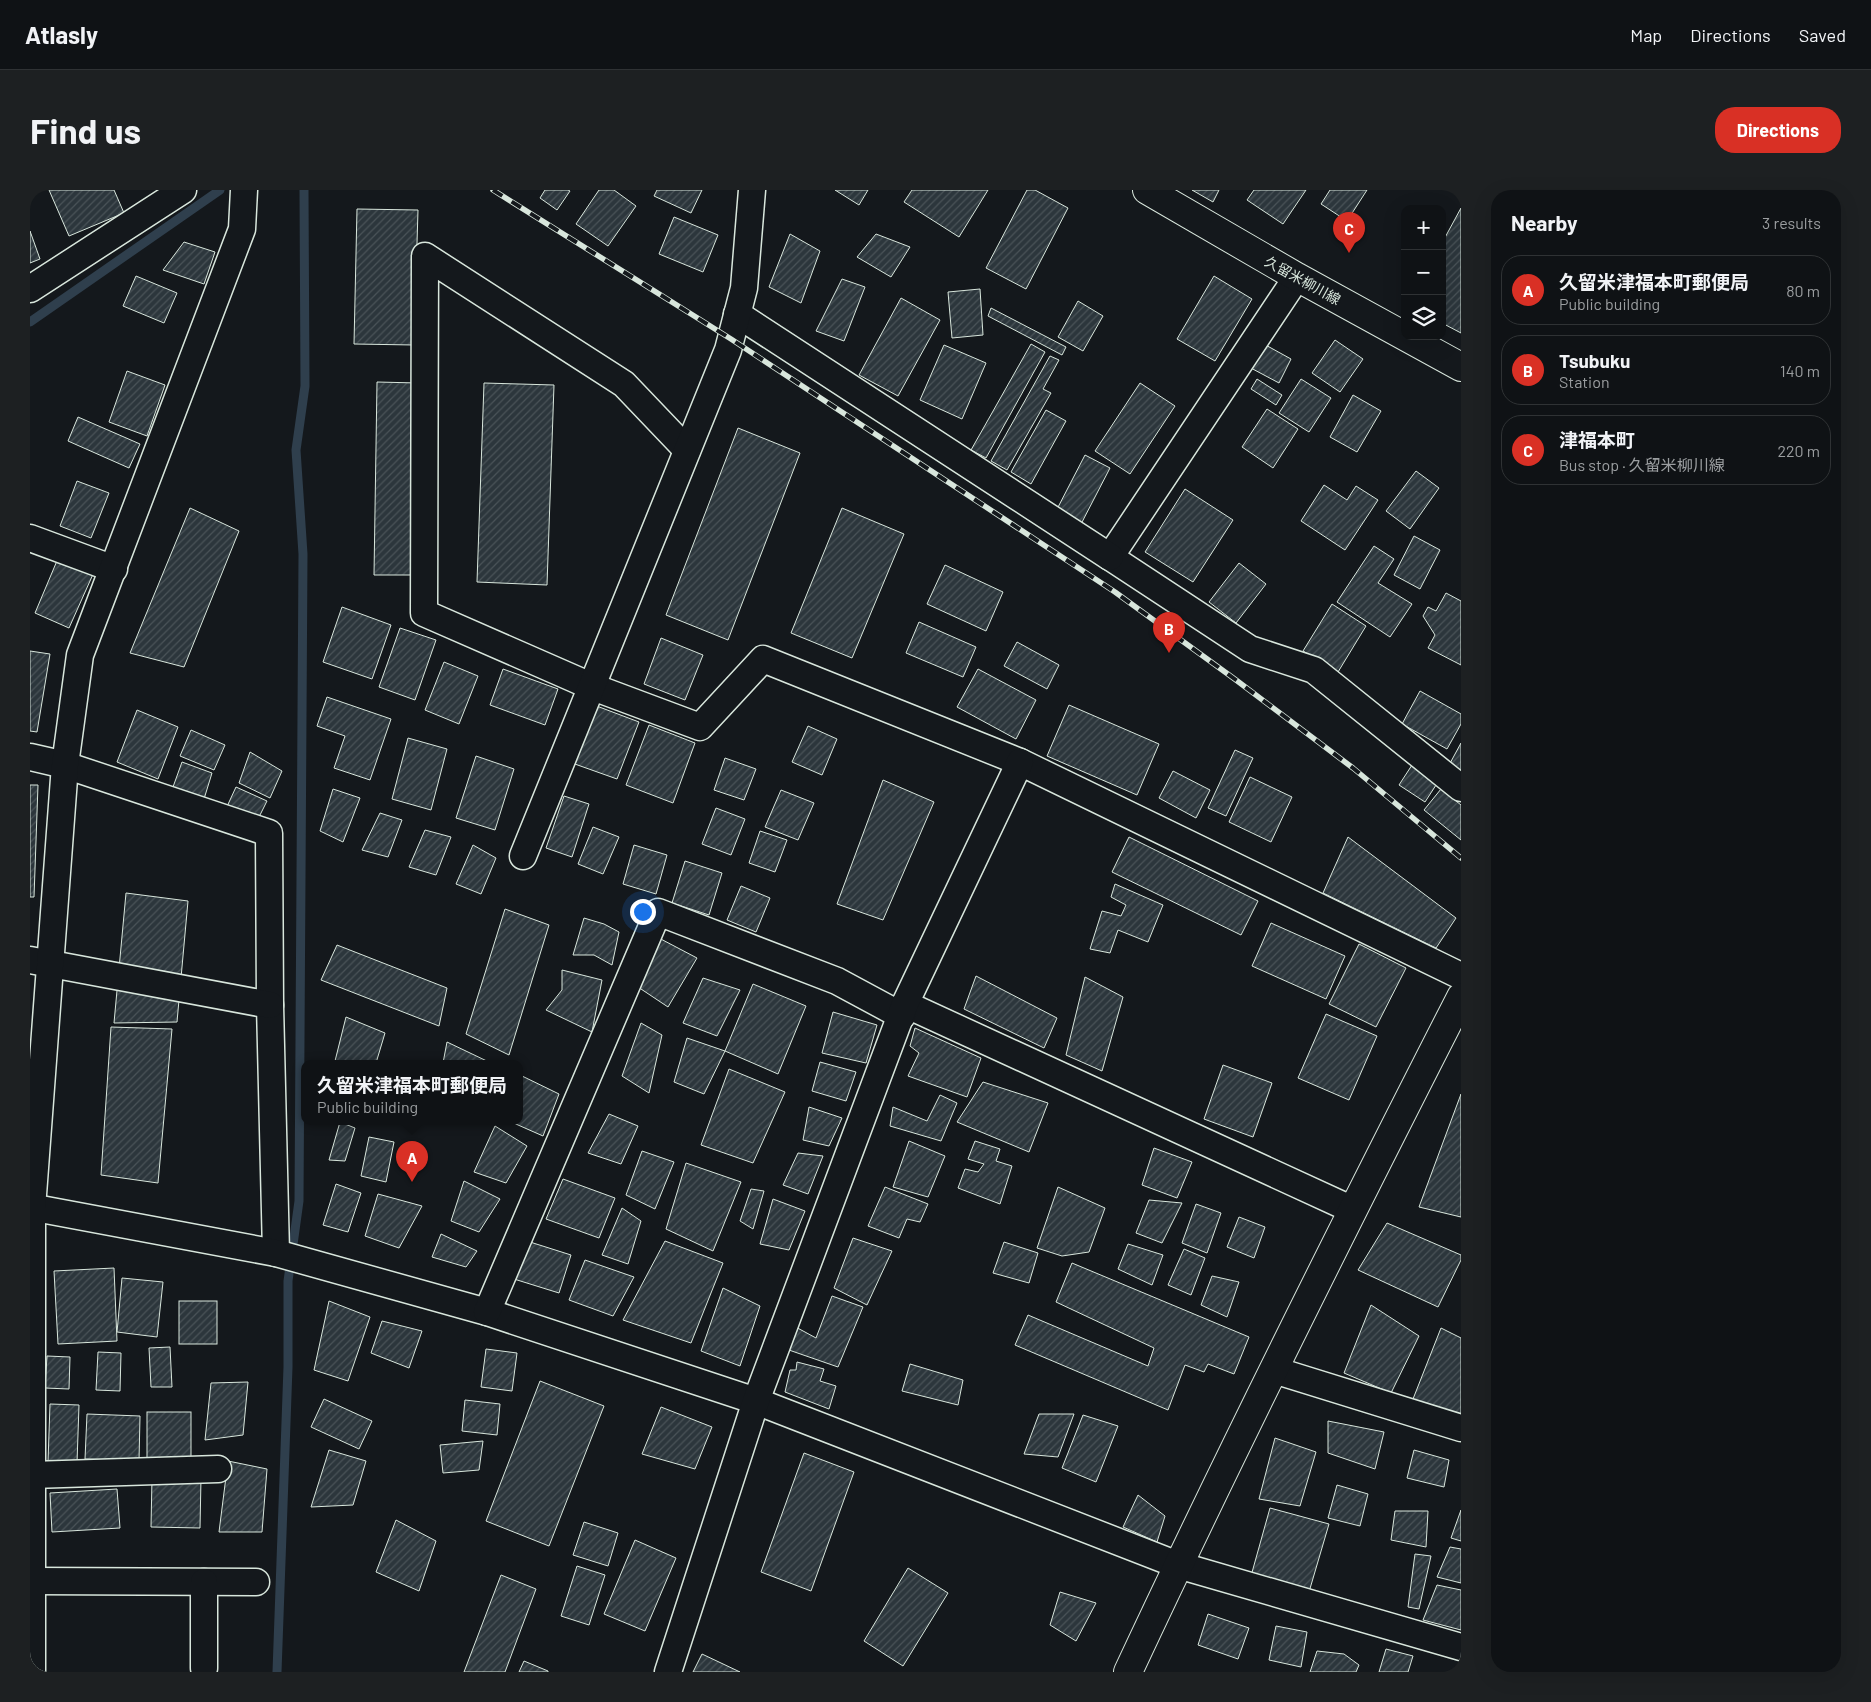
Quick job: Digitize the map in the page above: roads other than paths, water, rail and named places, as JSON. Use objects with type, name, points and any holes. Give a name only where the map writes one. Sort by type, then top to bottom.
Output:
[{"type":"street","points":[[30,289],[183,190]]},
{"type":"street","points":[[32,1672],[31,1207],[40,962],[80,655],[242,229],[244,190]]},
{"type":"street","points":[[523,856],[728,350],[744,288],[752,190]]},
{"type":"street","name":"久留米柳川線","points":[[1147,190],[1297,277],[1461,367]]},
{"type":"street","points":[[688,450],[624,384],[425,256],[424,612],[593,687],[700,727],[763,659],[1020,762],[1461,976]]},
{"type":"street","points":[[1110,557],[1297,277]]},
{"type":"street","points":[[738,314],[1250,649],[1314,670],[1461,788]]},
{"type":"street","points":[[30,538],[114,568]]},
{"type":"street","points":[[30,757],[65,765],[269,833],[270,1005],[276,1253]]},
{"type":"street","points":[[668,1672],[756,1401],[903,1010],[1020,762]]},
{"type":"street","points":[[487,1312],[658,912],[837,981],[1353,1210]]},
{"type":"street","points":[[40,962],[270,1005]]},
{"type":"street","points":[[1128,1672],[1178,1565],[1274,1370],[1461,997]]},
{"type":"street","points":[[31,1207],[276,1253],[487,1312],[756,1401],[1178,1565],[1461,1647]]},
{"type":"street","points":[[1274,1370],[1461,1428]]},
{"type":"street","points":[[32,1475],[218,1469]]},
{"type":"street","points":[[32,1580],[256,1582]]},
{"type":"street","points":[[204,1582],[204,1668]]},
{"type":"waterway","points":[[30,322],[220,190]]},
{"type":"waterway","points":[[277,1672],[288,1367],[288,1281],[299,1201],[303,554],[296,450],[305,386],[304,190]]},
{"type":"railway","points":[[493,190],[731,339],[1115,592],[1353,768],[1461,858]]},
{"type":"place","name":"津福本町","points":[[1349,253]]},
{"type":"place","name":"Tsubuku","points":[[1169,653]]},
{"type":"place","name":"久留米津福本町郵便局","points":[[412,1182]]}]
